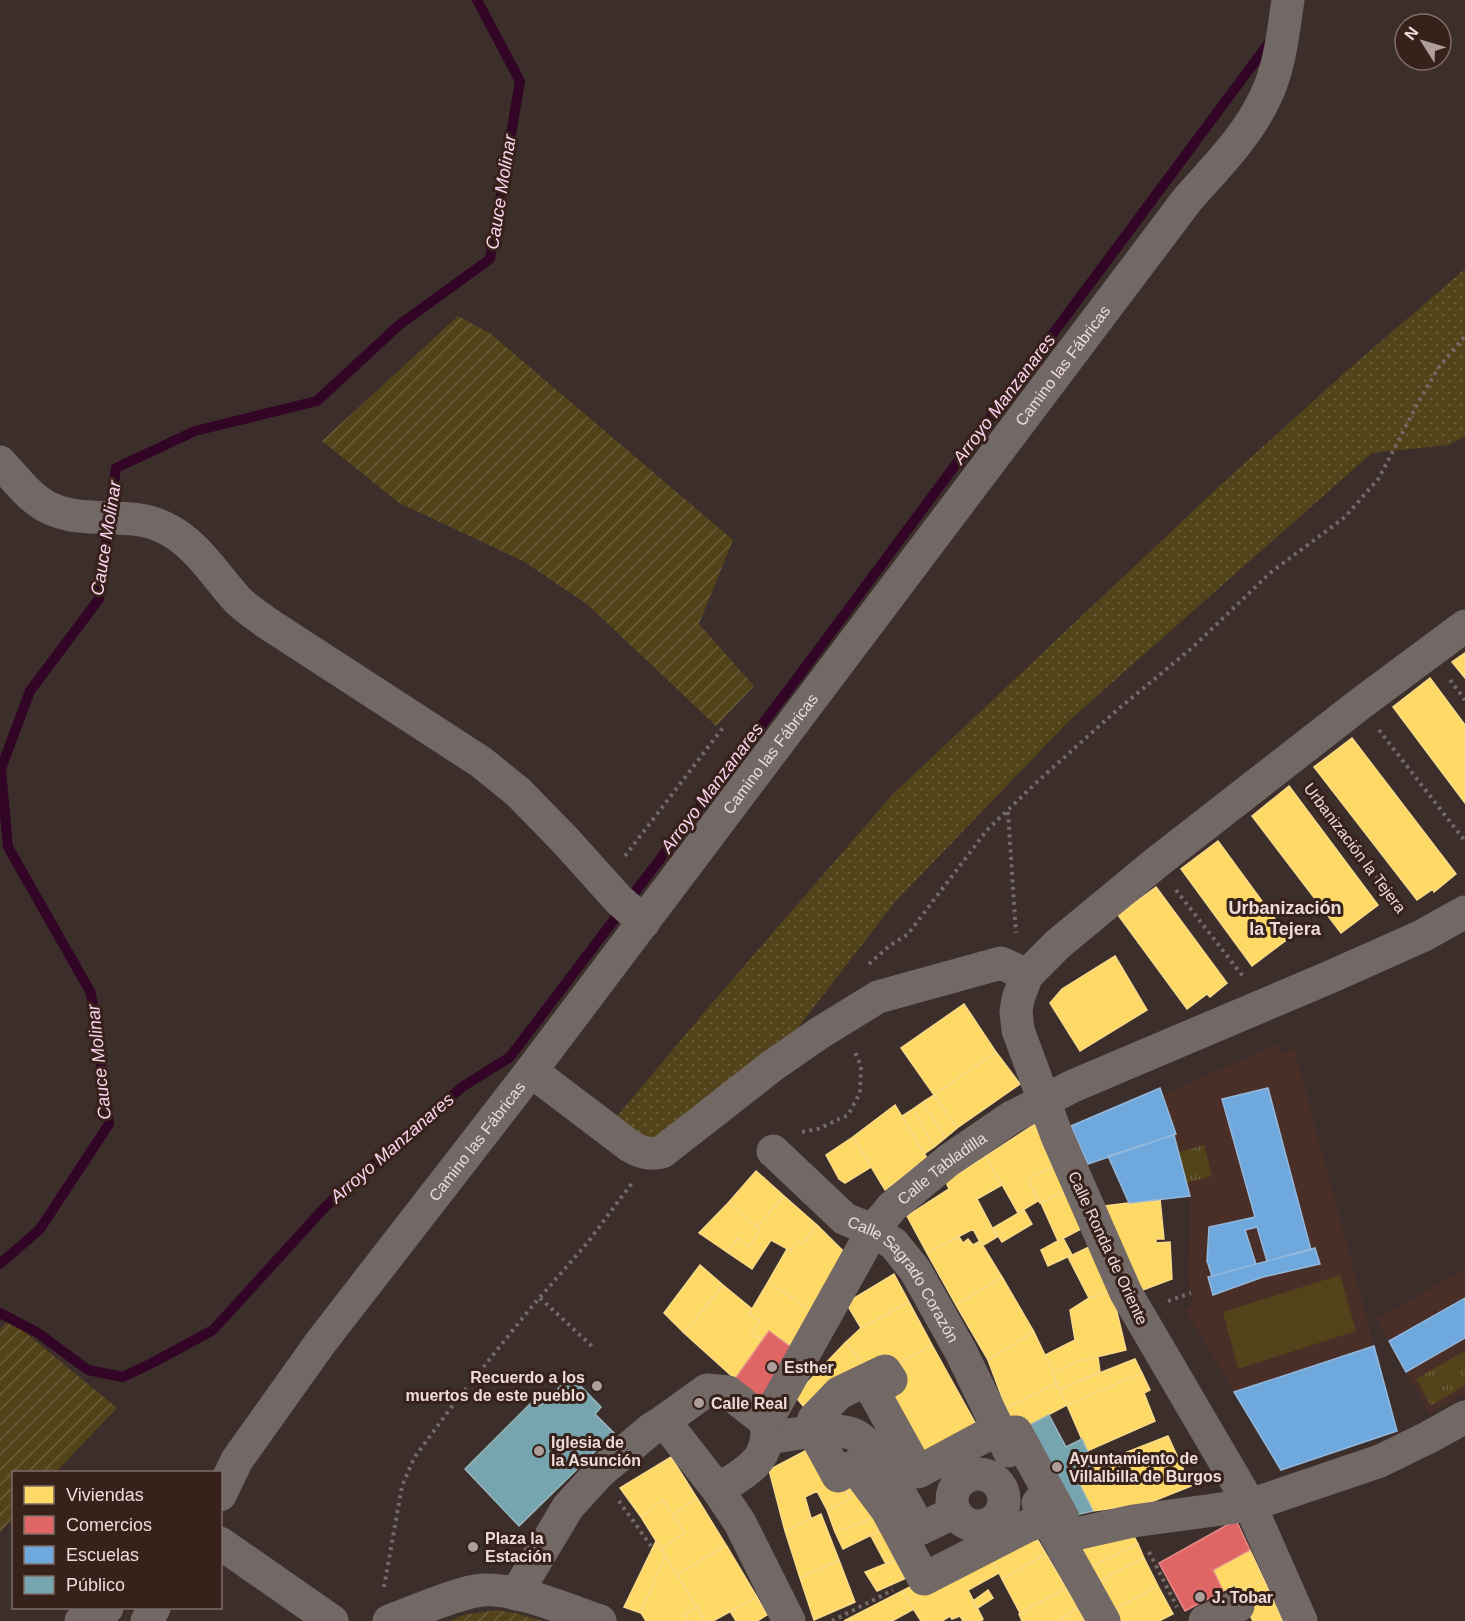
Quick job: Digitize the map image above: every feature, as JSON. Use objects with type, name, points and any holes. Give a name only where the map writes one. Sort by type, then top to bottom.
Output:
[{"type":"street","name":"Camino las Fábricas","points":[[222,1491],[237,1460],[321,1342],[531,1071],[625,904],[778,741],[1187,200],[1247,130],[1266,98],[1278,63],[1288,2]]},
{"type":"street","points":[[0,462],[25,489],[44,505],[68,514],[130,519],[162,526],[176,534],[190,545],[237,599],[267,623],[481,762],[518,792],[625,904]]},
{"type":"street","points":[[531,1071],[637,1151],[654,1154],[662,1152],[772,1066],[878,997],[1001,963],[1027,975],[1058,944],[1156,863],[1360,704],[1465,626]]},
{"type":"street","points":[[1264,1005],[1422,936],[1465,912]]},
{"type":"street","name":"Calle Ronda de Oriente","points":[[1027,975],[1018,999],[1016,1012],[1018,1030],[1057,1136],[1126,1293],[1250,1505],[1301,1621]]},
{"type":"street","name":"Calle Tabladilla","points":[[772,1419],[873,1230],[892,1207],[950,1160],[1012,1117],[1073,1086],[1264,1005]]},
{"type":"street","name":"Calle Sagrado Corazón","points":[[773,1151],[845,1219],[873,1230],[894,1244],[915,1270],[961,1352],[999,1433],[1012,1481],[1052,1529]]},
{"type":"street","points":[[1052,1529],[1063,1518],[1016,1432],[983,1437],[918,1472],[873,1391],[891,1380],[885,1371],[839,1394],[814,1419],[820,1443],[838,1476],[854,1466],[884,1505],[924,1579],[1029,1525],[1052,1529],[1133,1521],[1250,1505],[1380,1461],[1465,1416]]},
{"type":"street","points":[[524,1581],[568,1507],[599,1473],[657,1425],[707,1390],[728,1392],[772,1419],[818,1432],[834,1431],[855,1435],[866,1443],[876,1455],[920,1529],[926,1556],[922,1576]]},
{"type":"street","points":[[718,1490],[752,1467],[761,1457],[772,1419]]},
{"type":"street","points":[[657,1425],[718,1490],[740,1523],[789,1621]]},
{"type":"street","points":[[920,1529],[955,1512],[952,1494],[962,1479],[979,1473],[1012,1481]]},
{"type":"street","points":[[1052,1529],[1104,1621]]},
{"type":"street","points":[[222,1544],[332,1621]]},
{"type":"street","points":[[385,1610],[454,1598],[524,1581],[600,1621]]},
{"type":"street","points":[[1192,1616],[1238,1606]]},
{"type":"street","points":[[81,1621],[105,1609]]},
{"type":"path","points":[[861,971],[889,946],[908,934],[987,830],[1117,710],[1209,632],[1270,573],[1345,517],[1378,478],[1439,367],[1465,336]]},
{"type":"path","points":[[1360,704],[1465,842]]},
{"type":"path","points":[[625,904],[725,725]]},
{"type":"path","name":"Urbanización la Tejera","points":[[1289,759],[1422,936]]},
{"type":"path","points":[[1008,811],[1017,951],[1027,975]]},
{"type":"path","points":[[1156,863],[1264,1005]]},
{"type":"path","points":[[773,1151],[794,1134],[818,1129],[848,1114],[860,1093],[861,1066],[849,1041],[833,1025]]},
{"type":"path","points":[[385,1610],[402,1486],[414,1458],[529,1310],[588,1242],[654,1154]]},
{"type":"path","points":[[540,1298],[594,1348]]},
{"type":"path","points":[[599,1473],[651,1546]]},
{"type":"path","points":[[1133,1521],[1192,1616]]},
{"type":"path","points":[[832,1621],[922,1576]]},
{"type":"shaded area","points":[[1278,1044],[1282,1054],[1294,1048],[1397,1431],[1281,1470],[1185,1309],[1193,1306],[1189,1282],[1190,1196],[1174,1135],[1176,1133],[1162,1095]]},
{"type":"shaded area","points":[[1465,1269],[1465,1393],[1429,1414],[1377,1319]]},
{"type":"green space","points":[[1465,269],[1465,436],[1449,445],[1372,453],[1071,719],[895,902],[797,1029],[770,1047],[661,1137],[641,1141],[611,1123],[893,794],[1227,479],[1351,367]]},
{"type":"green space","points":[[458,316],[491,334],[733,540],[699,624],[754,686],[716,726],[588,605],[523,561],[399,503],[322,441]]},
{"type":"green space","points":[[1204,1145],[1212,1176],[1186,1183],[1179,1152]]},
{"type":"green space","points":[[1340,1275],[1356,1331],[1238,1369],[1223,1312]]},
{"type":"green space","points":[[9,1319],[117,1408],[57,1471],[12,1471],[12,1519],[0,1532],[0,1330]]},
{"type":"green space","points":[[1465,1351],[1465,1386],[1431,1405],[1416,1379]]},
{"type":"green space","points":[[496,1610],[543,1621],[450,1621],[463,1615]]},
{"type":"building: Viviendas","points":[[1465,653],[1465,678],[1452,662]]},
{"type":"building: Viviendas","points":[[1430,678],[1465,725],[1465,803],[1393,707]]},
{"type":"building: Viviendas","points":[[1352,738],[1456,874],[1434,892],[1433,889],[1417,900],[1314,767]]},
{"type":"building: Viviendas","points":[[1289,786],[1378,905],[1341,933],[1252,816]]},
{"type":"building: Viviendas","points":[[1218,841],[1289,938],[1252,966],[1181,869]]},
{"type":"building: Viviendas","points":[[1156,887],[1227,983],[1210,997],[1207,994],[1187,1009],[1118,915]]},
{"type":"building: Viviendas","points":[[1115,956],[1147,1010],[1080,1051],[1050,1003],[1062,989]]},
{"type":"building: Viviendas","points":[[964,1004],[996,1052],[934,1095],[901,1048]]},
{"type":"building: Viviendas","points":[[996,1052],[1020,1084],[957,1128],[934,1095]]},
{"type":"building: Viviendas","points":[[934,1095],[957,1128],[945,1138],[923,1102]]},
{"type":"building: Viviendas","points":[[923,1102],[945,1138],[934,1147],[913,1109]]},
{"type":"building: Viviendas","points":[[895,1105],[927,1158],[885,1190],[853,1137]]},
{"type":"building: Viviendas","points":[[913,1109],[934,1147],[924,1154],[902,1116]]},
{"type":"building: Viviendas","points":[[1035,1124],[1056,1165],[1028,1179],[1038,1201],[1018,1213],[986,1156]]},
{"type":"building: Viviendas","points":[[853,1137],[871,1167],[845,1183],[839,1179],[826,1155]]},
{"type":"building: Viviendas","points":[[986,1156],[1002,1185],[977,1199],[997,1237],[982,1246],[973,1229],[927,1253],[907,1216],[949,1189],[946,1182]]},
{"type":"building: Viviendas","points":[[1056,1165],[1068,1189],[1040,1203],[1028,1179]]},
{"type":"building: Viviendas","points":[[756,1171],[784,1196],[757,1227],[729,1202]]},
{"type":"building: Viviendas","points":[[1068,1189],[1085,1227],[1058,1241],[1041,1203]]},
{"type":"building: Viviendas","points":[[784,1196],[817,1225],[803,1244],[798,1241],[791,1251],[771,1240],[752,1269],[727,1252],[738,1238],[749,1247],[760,1230],[757,1227]]},
{"type":"building: Viviendas","points":[[1160,1199],[1164,1239],[1156,1239],[1156,1243],[1170,1242],[1172,1279],[1140,1291],[1103,1206]]},
{"type":"building: Viviendas","points":[[729,1202],[760,1230],[749,1247],[738,1238],[727,1252],[699,1233]]},
{"type":"building: Viviendas","points":[[1024,1210],[1032,1224],[1002,1242],[993,1228]]},
{"type":"building: Viviendas","points":[[817,1225],[845,1253],[813,1312],[768,1282],[787,1249],[791,1251],[798,1241],[803,1244]]},
{"type":"building: Viviendas","points":[[959,1237],[963,1243],[968,1239],[973,1245],[980,1241],[1002,1277],[956,1305],[927,1253]]},
{"type":"building: Viviendas","points":[[1063,1238],[1072,1255],[1048,1266],[1041,1250]]},
{"type":"building: Viviendas","points":[[1093,1245],[1112,1291],[1089,1298],[1068,1257]]},
{"type":"building: Viviendas","points":[[700,1265],[723,1285],[684,1333],[664,1313]]},
{"type":"building: Viviendas","points":[[894,1274],[909,1302],[861,1328],[846,1303]]},
{"type":"building: Viviendas","points":[[1002,1277],[1034,1332],[988,1360],[956,1305]]},
{"type":"building: Viviendas","points":[[768,1282],[813,1312],[792,1348],[769,1331],[763,1340],[751,1334],[760,1321],[749,1314]]},
{"type":"building: Viviendas","points":[[723,1285],[752,1309],[749,1314],[760,1321],[751,1334],[763,1340],[735,1379],[684,1333]]},
{"type":"building: Viviendas","points":[[1112,1291],[1126,1350],[1080,1361],[1053,1372],[1045,1355],[1075,1340],[1070,1310],[1089,1298]]},
{"type":"building: Viviendas","points":[[909,1302],[932,1345],[872,1377],[846,1342],[861,1328]]},
{"type":"building: Viviendas","points":[[1034,1332],[1056,1383],[1006,1408],[988,1360]]},
{"type":"building: Viviendas","points":[[846,1342],[872,1377],[839,1393],[822,1367]]},
{"type":"building: Viviendas","points":[[932,1345],[983,1437],[918,1472],[885,1371]]},
{"type":"building: Viviendas","points":[[1098,1357],[1100,1372],[1059,1389],[1053,1372],[1080,1361]]},
{"type":"building: Viviendas","points":[[1135,1359],[1142,1373],[1067,1405],[1059,1389]]},
{"type":"building: Viviendas","points":[[822,1367],[839,1393],[814,1419],[795,1396]]},
{"type":"building: Viviendas","points":[[1142,1373],[1150,1390],[1144,1393],[1155,1421],[1087,1451],[1067,1405]]},
{"type":"building: Viviendas","points":[[1056,1383],[1067,1405],[1016,1432],[1006,1408]]},
{"type":"building: Viviendas","points":[[1168,1436],[1191,1486],[1146,1504],[1093,1511],[1074,1473]]},
{"type":"building: Viviendas","points":[[820,1443],[850,1499],[827,1510],[817,1491],[805,1497],[811,1518],[785,1531],[769,1470]]},
{"type":"building: Viviendas","points":[[671,1457],[697,1498],[673,1515],[663,1500],[641,1517],[620,1488]]},
{"type":"building: Viviendas","points":[[838,1476],[887,1510],[861,1523],[835,1532],[827,1510],[850,1499]]},
{"type":"building: Viviendas","points":[[697,1498],[726,1545],[677,1575],[661,1549],[685,1533],[673,1515]]},
{"type":"building: Viviendas","points":[[663,1500],[685,1533],[661,1549],[641,1517]]},
{"type":"building: Viviendas","points":[[887,1510],[894,1524],[843,1549],[835,1532],[861,1523]]},
{"type":"building: Viviendas","points":[[821,1514],[839,1560],[800,1578],[785,1531]]},
{"type":"building: Viviendas","points":[[894,1524],[910,1554],[886,1564],[871,1536]]},
{"type":"building: Viviendas","points":[[1029,1525],[1046,1554],[1002,1579],[986,1547]]},
{"type":"building: Viviendas","points":[[1131,1531],[1138,1544],[1091,1567],[1079,1544]]},
{"type":"building: Viviendas","points":[[656,1541],[665,1556],[641,1613],[624,1607]]},
{"type":"building: Viviendas","points":[[1138,1544],[1144,1558],[1099,1581],[1091,1567]]},
{"type":"building: Viviendas","points":[[726,1545],[757,1597],[713,1621],[705,1621],[677,1575]]},
{"type":"building: Viviendas","points":[[986,1547],[999,1573],[968,1590],[983,1619],[963,1621],[960,1616],[952,1619],[950,1616],[942,1621],[921,1621],[902,1591]]},
{"type":"building: Viviendas","points":[[1250,1550],[1264,1580],[1237,1591],[1235,1585],[1223,1591],[1213,1570]]},
{"type":"building: Viviendas","points":[[910,1554],[920,1572],[877,1591],[865,1572]]},
{"type":"building: Viviendas","points":[[1046,1554],[1066,1588],[1020,1613],[1002,1579]]},
{"type":"building: Viviendas","points":[[665,1556],[697,1607],[684,1614],[688,1621],[646,1621],[641,1613]]},
{"type":"building: Viviendas","points":[[1144,1558],[1158,1586],[1115,1609],[1099,1581]]},
{"type":"building: Viviendas","points":[[839,1560],[855,1602],[814,1620],[800,1578]]},
{"type":"building: Viviendas","points":[[1264,1580],[1283,1621],[1253,1621],[1237,1591]]},
{"type":"building: Viviendas","points":[[1158,1586],[1173,1614],[1159,1621],[1121,1621],[1115,1609]]},
{"type":"building: Viviendas","points":[[1066,1588],[1078,1608],[1058,1621],[1022,1621],[1019,1614]]},
{"type":"building: Viviendas","points":[[988,1590],[993,1598],[976,1609],[973,1601]]},
{"type":"building: Viviendas","points":[[902,1591],[914,1609],[892,1621],[844,1621]]},
{"type":"building: Viviendas","points":[[757,1597],[767,1615],[757,1621],[736,1621],[730,1611]]},
{"type":"building: Viviendas","points":[[697,1607],[705,1621],[688,1621],[684,1614]]},
{"type":"building: Viviendas","points":[[1078,1608],[1085,1621],[1058,1621]]},
{"type":"building: Comercios","points":[[769,1331],[792,1348],[763,1399],[735,1379]]},
{"type":"building: Comercios","points":[[1236,1520],[1250,1550],[1213,1570],[1223,1591],[1185,1611],[1159,1563]]},
{"type":"building: Escuelas","points":[[1160,1088],[1176,1134],[1088,1164],[1071,1126]]},
{"type":"building: Escuelas","points":[[1268,1088],[1311,1250],[1267,1261],[1257,1227],[1245,1230],[1256,1264],[1212,1276],[1207,1261],[1209,1227],[1255,1217],[1222,1099]]},
{"type":"building: Escuelas","points":[[1174,1135],[1190,1196],[1129,1203],[1108,1156]]},
{"type":"building: Escuelas","points":[[1315,1248],[1320,1264],[1263,1277],[1213,1295],[1208,1277]]},
{"type":"building: Escuelas","points":[[1465,1298],[1465,1338],[1406,1372],[1389,1341]]},
{"type":"building: Escuelas","points":[[1374,1346],[1397,1431],[1281,1470],[1234,1392]]},
{"type":"building: Público","name":"Iglesia de la Asunción","points":[[571,1376],[601,1407],[595,1414],[614,1433],[519,1526],[465,1469],[534,1400],[540,1406]]},
{"type":"building: Público","points":[[1049,1415],[1066,1447],[1082,1439],[1094,1466],[1074,1473],[1093,1511],[1063,1518],[1016,1432]]},
{"type":"waterway","name":"Cauce Molinar","points":[[0,1264],[40,1229],[109,1124],[91,993],[8,847],[1,769],[30,691],[99,599],[116,468],[195,431],[317,401],[399,325],[490,259],[520,81],[477,0]]},
{"type":"waterway","name":"Arroyo Manzanares","points":[[0,1313],[38,1333],[88,1370],[123,1377],[152,1363],[213,1330],[326,1206],[462,1087],[510,1057],[792,685],[1271,40]]},
{"type":"place","name":"Esther","points":[[772,1367]]},
{"type":"place","name":"Recuerdo a los muertos de este pueblo","points":[[597,1386]]},
{"type":"place","name":"Calle Real","points":[[699,1403]]},
{"type":"place","name":"Iglesia de la Asunción","points":[[539,1451]]},
{"type":"place","name":"Ayuntamiento de Villalbilla de Burgos","points":[[1057,1467]]},
{"type":"place","name":"Plaza la Estación","points":[[473,1547]]},
{"type":"place","name":"J. Tobar","points":[[1200,1597]]},
{"type":"district","name":"Urbanización la Tejera","points":[[1285,918]]}]
